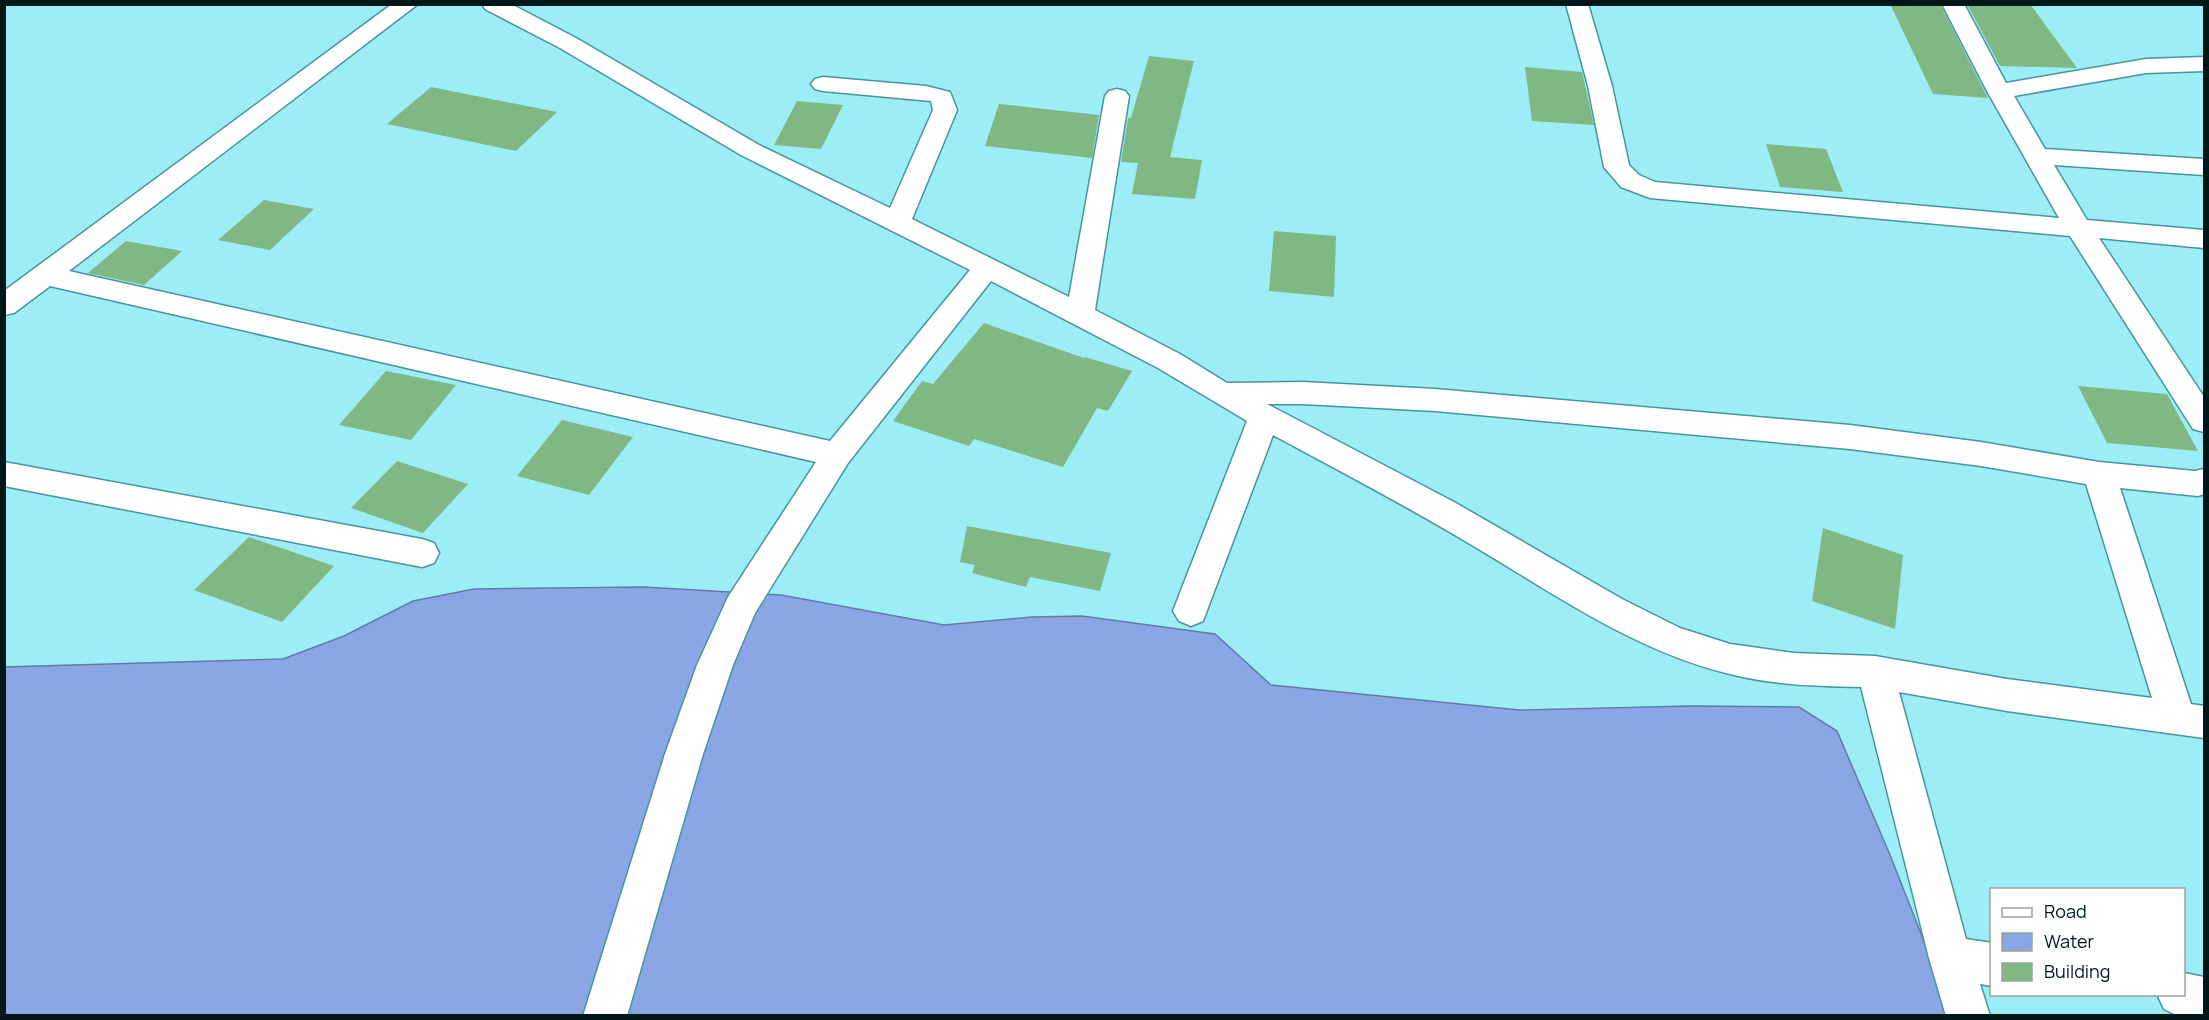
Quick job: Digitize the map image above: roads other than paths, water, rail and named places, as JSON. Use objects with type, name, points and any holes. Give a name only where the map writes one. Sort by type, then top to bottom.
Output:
[{"type":"street","points":[[4,306],[407,4]]},
{"type":"street","points":[[494,4],[568,43],[750,150],[1080,313],[1169,361],[1222,394],[1442,511],[1610,609],[1670,640],[1730,659],[1794,669],[1875,672],[2007,695],[2191,720],[2099,474]]},
{"type":"street","points":[[1577,4],[1600,86],[1617,167],[1630,181],[1650,190],[2205,239]]},
{"type":"street","points":[[1953,4],[1999,91],[2077,226],[2205,421]]},
{"type":"street","points":[[1999,91],[2146,66],[2205,64]]},
{"type":"street","points":[[823,84],[926,93],[942,97],[945,110],[897,222]]},
{"type":"street","points":[[1080,313],[1117,96]]},
{"type":"street","points":[[2036,156],[2205,166]]},
{"type":"street","points":[[605,1016],[684,754],[715,665],[741,607],[837,455],[987,267]]},
{"type":"street","points":[[44,275],[837,455]]},
{"type":"street","points":[[1222,394],[1303,393],[1435,400],[1850,437],[1981,454],[2099,474],[2198,484],[2205,481]]},
{"type":"street","points":[[1191,611],[1264,416]]},
{"type":"street","points":[[4,474],[422,553]]},
{"type":"street","points":[[1875,672],[1950,958],[1968,1016]]},
{"type":"street","points":[[1950,958],[1990,965]]},
{"type":"street","points":[[2185,995],[2205,999]]},
{"type":"water","points":[[644,587],[781,595],[944,625],[1032,617],[1082,616],[1215,634],[1271,685],[1519,710],[1689,706],[1799,707],[1837,731],[1890,855],[1953,1015],[5,1015],[4,667],[283,659],[344,636],[413,601],[474,589]]}]
